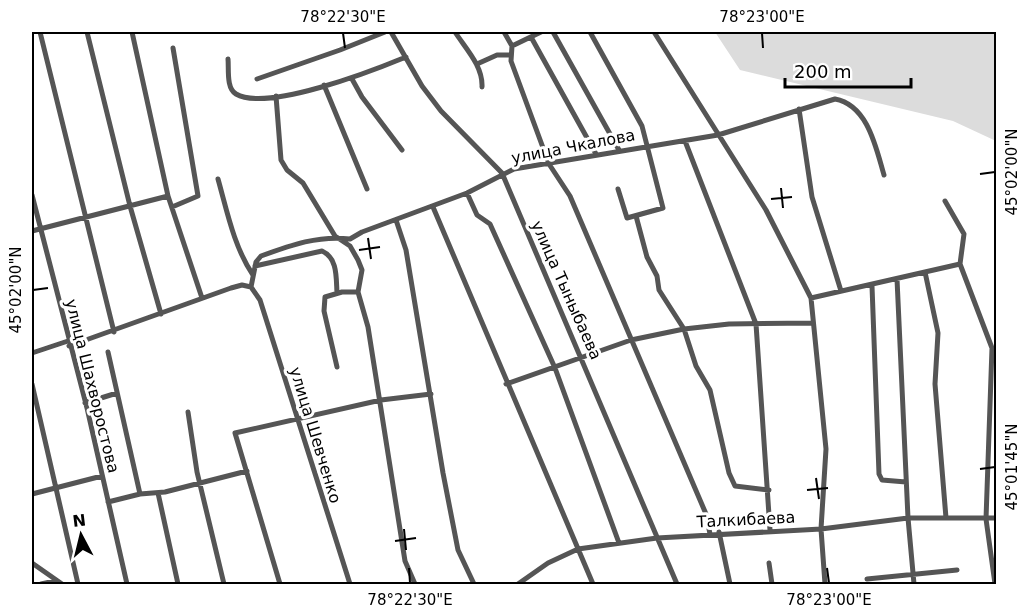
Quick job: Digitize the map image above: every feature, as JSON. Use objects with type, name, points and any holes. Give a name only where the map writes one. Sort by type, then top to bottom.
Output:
[{"type":"street","points":[[32,34],[40,32],[114,332]]},
{"type":"street","points":[[87,32],[130,206],[161,314]]},
{"type":"street","points":[[132,32],[168,196],[202,298]]},
{"type":"street","points":[[257,78],[385,32]]},
{"type":"street","name":"улица Тыныбаева","points":[[391,32],[422,86],[441,111],[501,173],[583,358],[677,585]]},
{"type":"street","points":[[455,32],[477,64],[482,76],[482,87]]},
{"type":"street","points":[[504,32],[512,46]]},
{"type":"street","points":[[541,32],[512,46],[509,55],[549,164],[570,196],[705,514],[710,534]]},
{"type":"street","points":[[553,32],[619,150]]},
{"type":"street","points":[[590,32],[642,126],[649,146],[663,208],[627,218],[618,189]]},
{"type":"street","points":[[654,32],[766,210],[811,298],[826,449],[821,529],[825,585]]},
{"type":"street","points":[[531,37],[596,154]]},
{"type":"street","points":[[172,207],[198,196],[173,48]]},
{"type":"street","points":[[477,64],[497,55],[509,55]]},
{"type":"street","points":[[228,59],[230,87],[235,94],[261,100],[352,79],[406,57]]},
{"type":"street","points":[[352,79],[362,97],[402,150]]},
{"type":"street","points":[[324,85],[367,189]]},
{"type":"street","points":[[276,96],[281,160],[287,170],[303,183],[335,236],[350,246],[362,270],[358,292],[368,327],[381,400],[405,561],[415,585]]},
{"type":"street","name":"улица Чкалова","points":[[255,266],[261,256],[318,238],[335,236],[350,239],[362,232],[467,193],[501,173],[596,154],[718,135],[827,100],[839,100],[860,117],[872,134],[884,175]]},
{"type":"street","points":[[799,109],[812,197],[841,291]]},
{"type":"street","points":[[685,141],[756,324],[770,530]]},
{"type":"street","points":[[218,179],[238,247],[253,275]]},
{"type":"street","points":[[467,193],[477,215],[490,224],[555,368],[620,543]]},
{"type":"street","name":"улица Шахворостова","points":[[32,195],[128,585]]},
{"type":"street","points":[[32,231],[168,196]]},
{"type":"street","points":[[945,201],[964,234],[960,264],[992,348],[986,519],[995,585]]},
{"type":"street","points":[[433,207],[592,585]]},
{"type":"street","points":[[636,216],[659,290],[684,329],[696,366],[710,390],[729,473],[735,486],[769,490]]},
{"type":"street","points":[[396,220],[406,250],[458,550],[474,585]]},
{"type":"street","points":[[32,353],[114,332],[242,285],[251,288],[255,266],[322,251],[328,254],[334,262],[337,293]]},
{"type":"street","points":[[811,298],[872,286],[960,264]]},
{"type":"street","points":[[925,272],[938,333],[935,384],[945,518]]},
{"type":"street","points":[[897,279],[906,483],[914,585]]},
{"type":"street","points":[[872,286],[879,474],[882,480],[906,483]]},
{"type":"street","name":"улица Шевченко","points":[[251,288],[257,292],[350,585]]},
{"type":"street","points":[[337,367],[323,303],[325,297],[337,293],[358,292]]},
{"type":"street","points":[[506,384],[631,340],[684,329],[813,323]]},
{"type":"street","points":[[108,352],[140,494]]},
{"type":"street","points":[[32,384],[78,585]]},
{"type":"street","points":[[85,403],[117,393]]},
{"type":"street","points":[[280,585],[236,433],[381,400],[431,394]]},
{"type":"street","points":[[188,412],[200,483],[224,585]]},
{"type":"street","points":[[108,502],[140,494],[158,493],[246,471]]},
{"type":"street","points":[[32,494],[102,476]]},
{"type":"street","points":[[158,493],[178,585]]},
{"type":"street","name":"Талкибаева","points":[[518,585],[548,563],[578,549],[620,543],[719,532],[821,529],[908,518],[996,518]]},
{"type":"street","points":[[719,532],[730,585]]},
{"type":"street","points":[[32,563],[62,585]]},
{"type":"street","points":[[769,563],[772,585]]},
{"type":"street","points":[[867,579],[957,570]]},
{"type":"street","points":[[41,585],[56,582]]},
{"type":"shaded area","points":[[715,32],[996,32],[996,141],[953,121],[740,70]]}]
